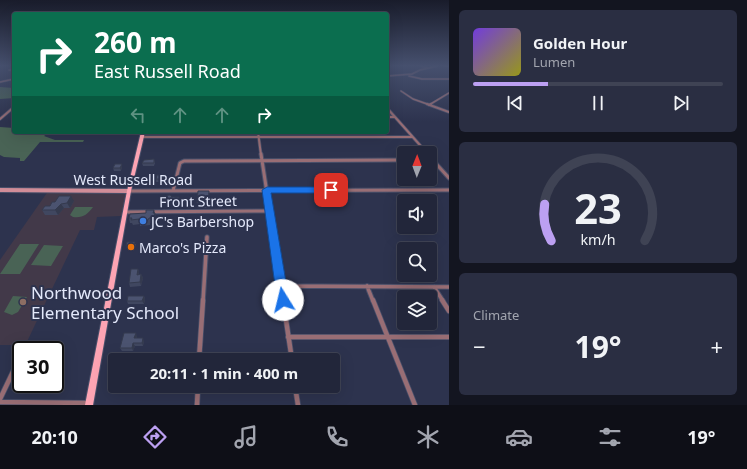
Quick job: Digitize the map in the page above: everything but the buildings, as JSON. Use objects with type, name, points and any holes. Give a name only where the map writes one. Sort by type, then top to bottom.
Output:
[{"type":"main road","points":[[89,404],[129,191],[143,134]]},
{"type":"main road","name":"West Russell Road","points":[[0,190],[129,191]]},
{"type":"street","points":[[401,91],[409,98],[449,112]]},
{"type":"street","points":[[429,105],[449,93]]},
{"type":"street","points":[[0,119],[12,108]]},
{"type":"street","points":[[389,110],[420,146]]},
{"type":"street","points":[[389,118],[395,118]]},
{"type":"street","points":[[143,134],[259,137],[412,137]]},
{"type":"street","points":[[258,134],[291,353]]},
{"type":"street","points":[[173,191],[180,163],[184,161],[397,160]]},
{"type":"street","points":[[437,166],[449,178]]},
{"type":"street","name":"West Russell Road","points":[[129,191],[449,190]]},
{"type":"street","name":"Front Street","points":[[126,212],[270,211]]},
{"type":"street","points":[[200,353],[206,237]]},
{"type":"street","points":[[281,286],[449,286]]},
{"type":"street","points":[[367,286],[415,405]]},
{"type":"street","points":[[434,286],[449,311]]},
{"type":"street","points":[[288,337],[449,338]]},
{"type":"street","points":[[0,399],[12,374]]},
{"type":"street","points":[[197,405],[198,393]]},
{"type":"street","points":[[296,393],[298,405]]},
{"type":"street","points":[[0,402],[89,404]]},
{"type":"shaded area","name":"Northwood Elementary School","points":[[49,190],[129,191],[126,212],[121,216],[97,217],[94,230],[80,230],[27,341],[12,341],[12,345],[0,345],[0,260]]},
{"type":"green space","points":[[0,87],[12,88],[12,98],[0,99]]},
{"type":"green space","points":[[0,127],[12,128],[12,134],[46,134],[44,136],[55,140],[84,140],[83,142],[40,142],[24,161],[20,161],[20,158],[4,157],[0,155]]},
{"type":"green space","points":[[75,207],[93,207],[89,212],[80,217],[73,217],[70,215]]},
{"type":"green space","points":[[20,244],[39,244],[20,274],[0,274]]},
{"type":"green space","points":[[44,245],[63,246],[51,266],[31,265]]},
{"type":"green space","points":[[13,296],[27,297],[18,312],[12,315],[4,312]]},
{"type":"place","name":"JC's Barbershop","points":[[143,221]]},
{"type":"place","name":"Marco's Pizza","points":[[131,247]]},
{"type":"place","name":"Northwood Elementary School","points":[[23,302]]},
{"type":"route","points":[[283,300],[267,190],[331,190]]}]
